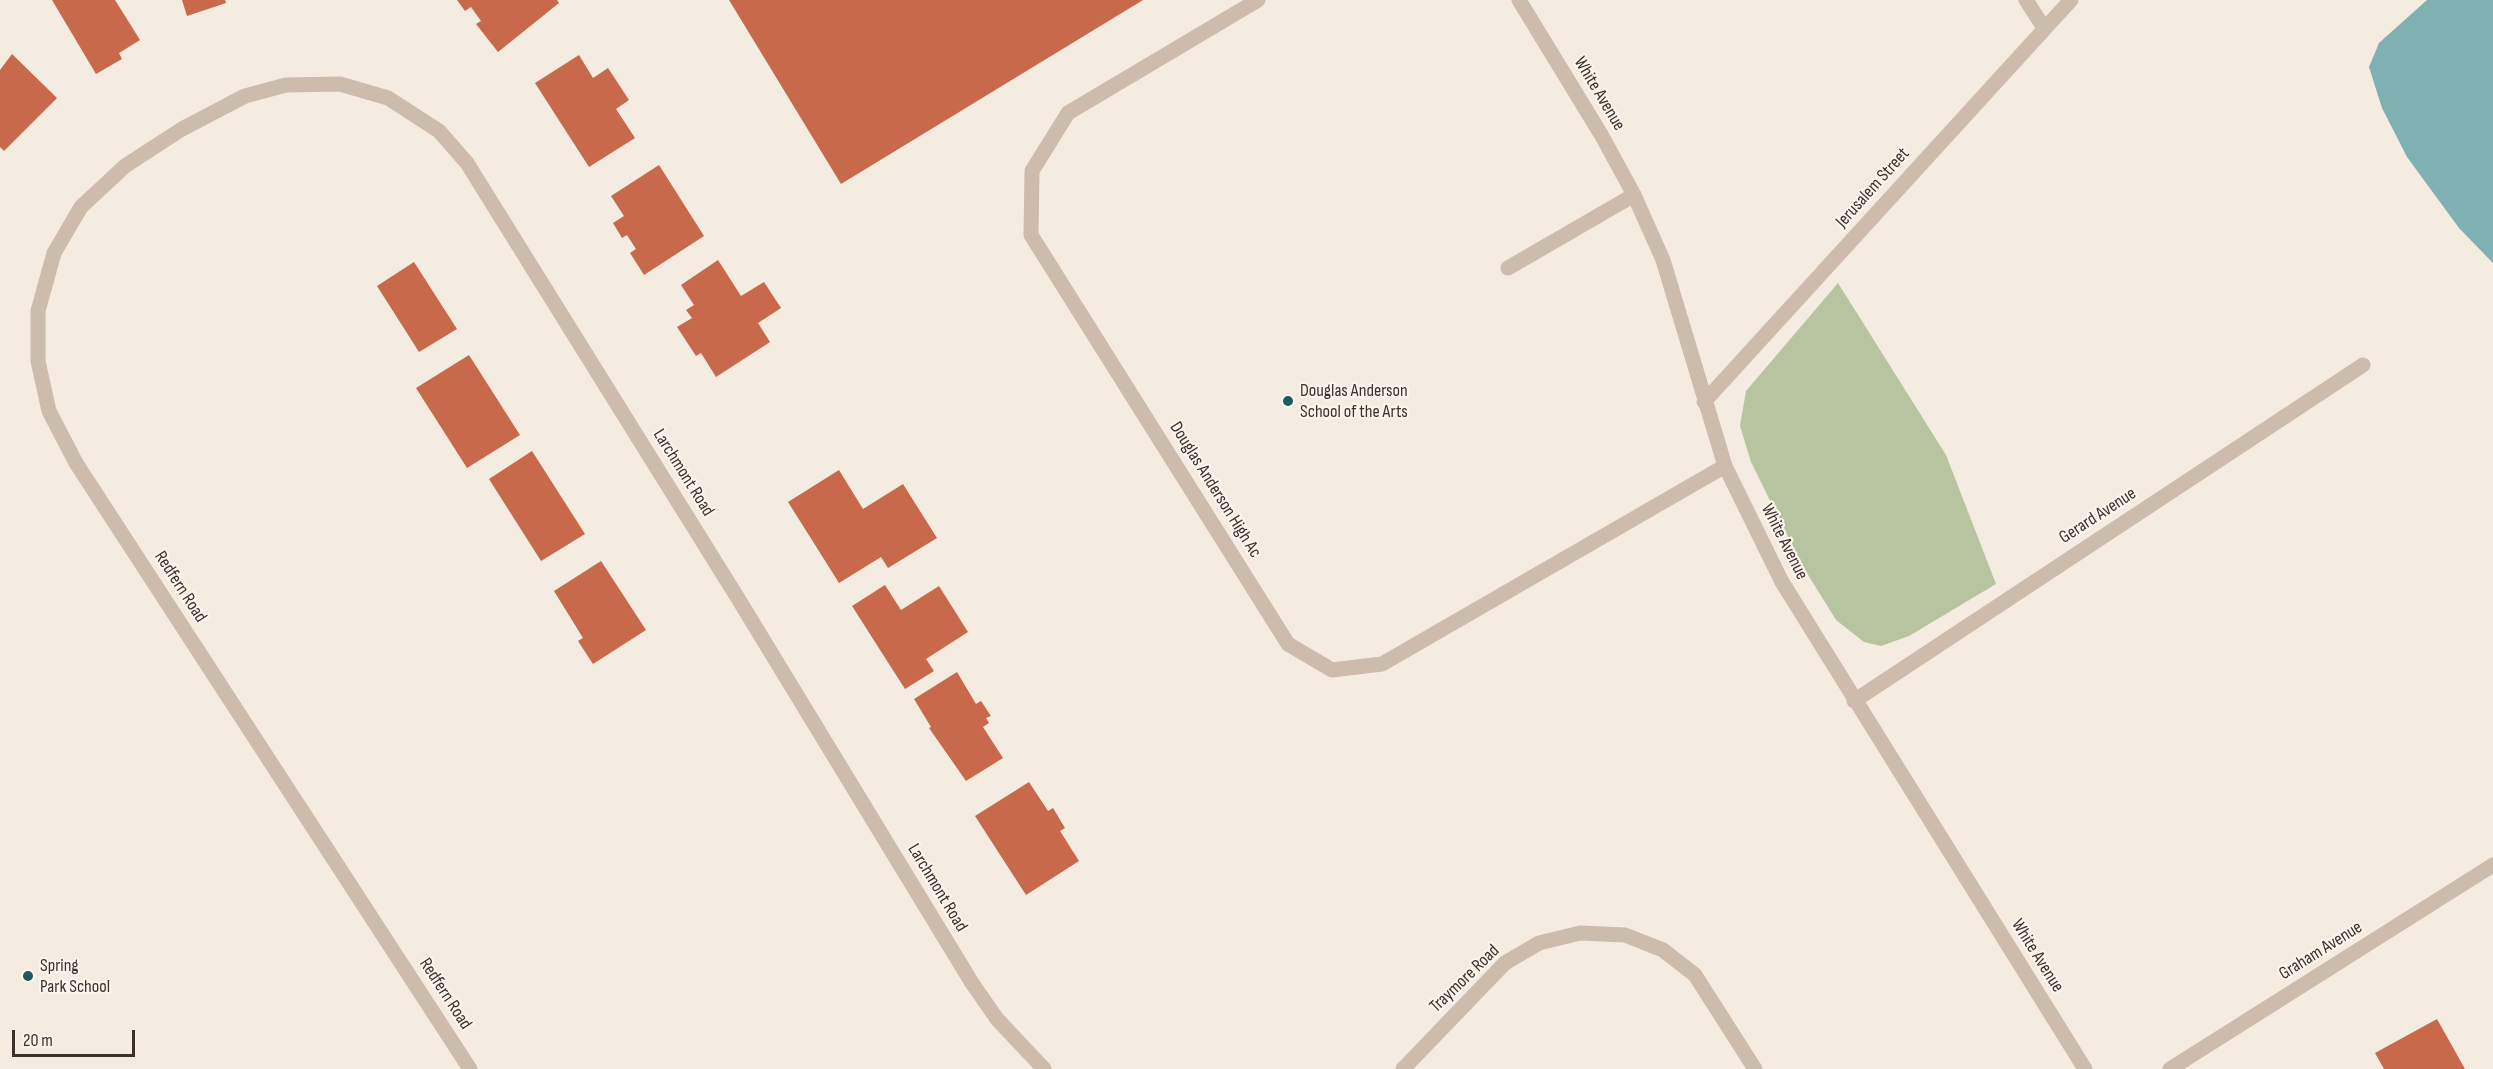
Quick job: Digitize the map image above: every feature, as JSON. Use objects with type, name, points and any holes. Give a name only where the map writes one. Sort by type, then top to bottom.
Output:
[{"type":"street","name":"Douglas Anderson High Ac","points":[[1258,0],[1068,113],[1032,171],[1031,235],[1288,644],[1332,669],[1382,664],[1725,466]]},
{"type":"street","name":"White Avenue","points":[[1519,0],[1602,136],[1634,195],[1663,260],[1725,466],[1782,582],[2085,1069]]},
{"type":"street","points":[[2026,0],[2044,28]]},
{"type":"street","name":"Jerusalem Street","points":[[1704,402],[2072,0]]},
{"type":"street","name":"Larchmont Road","points":[[182,129],[245,96],[286,85],[340,84],[388,98],[439,131],[473,173],[739,600],[972,983],[997,1019],[1044,1069]]},
{"type":"street","name":"Redfern Road","points":[[182,129],[125,166],[81,207],[54,253],[38,311],[38,361],[49,411],[76,463],[470,1069]]},
{"type":"street","points":[[1508,268],[1634,195]]},
{"type":"street","name":"Gerard Avenue","points":[[1854,700],[2363,364]]},
{"type":"street","name":"Graham Avenue","points":[[2170,1069],[2493,865]]},
{"type":"street","name":"Traymore Road","points":[[1402,1069],[1505,963],[1539,943],[1580,933],[1625,935],[1663,950],[1695,975],[1755,1069]]},
{"type":"green space","points":[[1838,283],[1946,455],[1996,584],[1909,636],[1881,646],[1864,642],[1836,620],[1802,565],[1751,462],[1740,426],[1746,391]]},
{"type":"water","points":[[2427,0],[2493,0],[2493,263],[2459,228],[2407,157],[2382,108],[2369,67],[2379,43]]},
{"type":"building","points":[[52,0],[115,0],[140,40],[119,53],[122,59],[96,74]]},
{"type":"building","points":[[182,0],[225,0],[226,3],[187,16]]},
{"type":"building","points":[[457,0],[557,0],[559,3],[498,52],[476,24],[481,21],[471,7],[465,11]]},
{"type":"building","points":[[729,0],[1143,0],[841,184]]},
{"type":"building","points":[[12,54],[57,98],[4,151],[0,147],[0,70]]},
{"type":"building","points":[[579,55],[593,78],[608,68],[629,100],[616,109],[635,138],[589,167],[535,83]]},
{"type":"building","points":[[659,165],[704,236],[644,275],[630,253],[636,249],[627,235],[622,238],[613,223],[624,216],[611,196]]},
{"type":"building","points":[[718,260],[741,296],[764,282],[781,308],[758,323],[770,342],[716,377],[701,353],[696,356],[677,327],[692,318],[686,310],[694,305],[681,285]]},
{"type":"building","points":[[414,262],[457,329],[419,352],[377,286]]},
{"type":"building","points":[[469,355],[520,435],[467,468],[416,388]]},
{"type":"building","points":[[532,451],[585,534],[541,561],[489,479]]},
{"type":"building","points":[[839,470],[863,509],[903,484],[937,538],[888,568],[881,557],[839,583],[788,502]]},
{"type":"building","points":[[601,561],[646,630],[593,664],[578,641],[583,638],[554,591]]},
{"type":"building","points":[[885,585],[901,610],[939,586],[968,632],[926,659],[934,671],[905,689],[852,606]]},
{"type":"building","points":[[957,672],[976,704],[981,701],[991,716],[986,718],[989,723],[983,727],[1003,758],[966,781],[929,728],[931,727],[914,699]]},
{"type":"building","points":[[1029,782],[1048,811],[1053,808],[1065,828],[1060,831],[1079,861],[1026,895],[975,816]]},
{"type":"building","points":[[2437,1019],[2465,1069],[2384,1069],[2375,1053]]},
{"type":"place","name":"Douglas Anderson School of the Arts","points":[[1288,401]]},
{"type":"place","name":"Spring Park School","points":[[28,976]]}]
